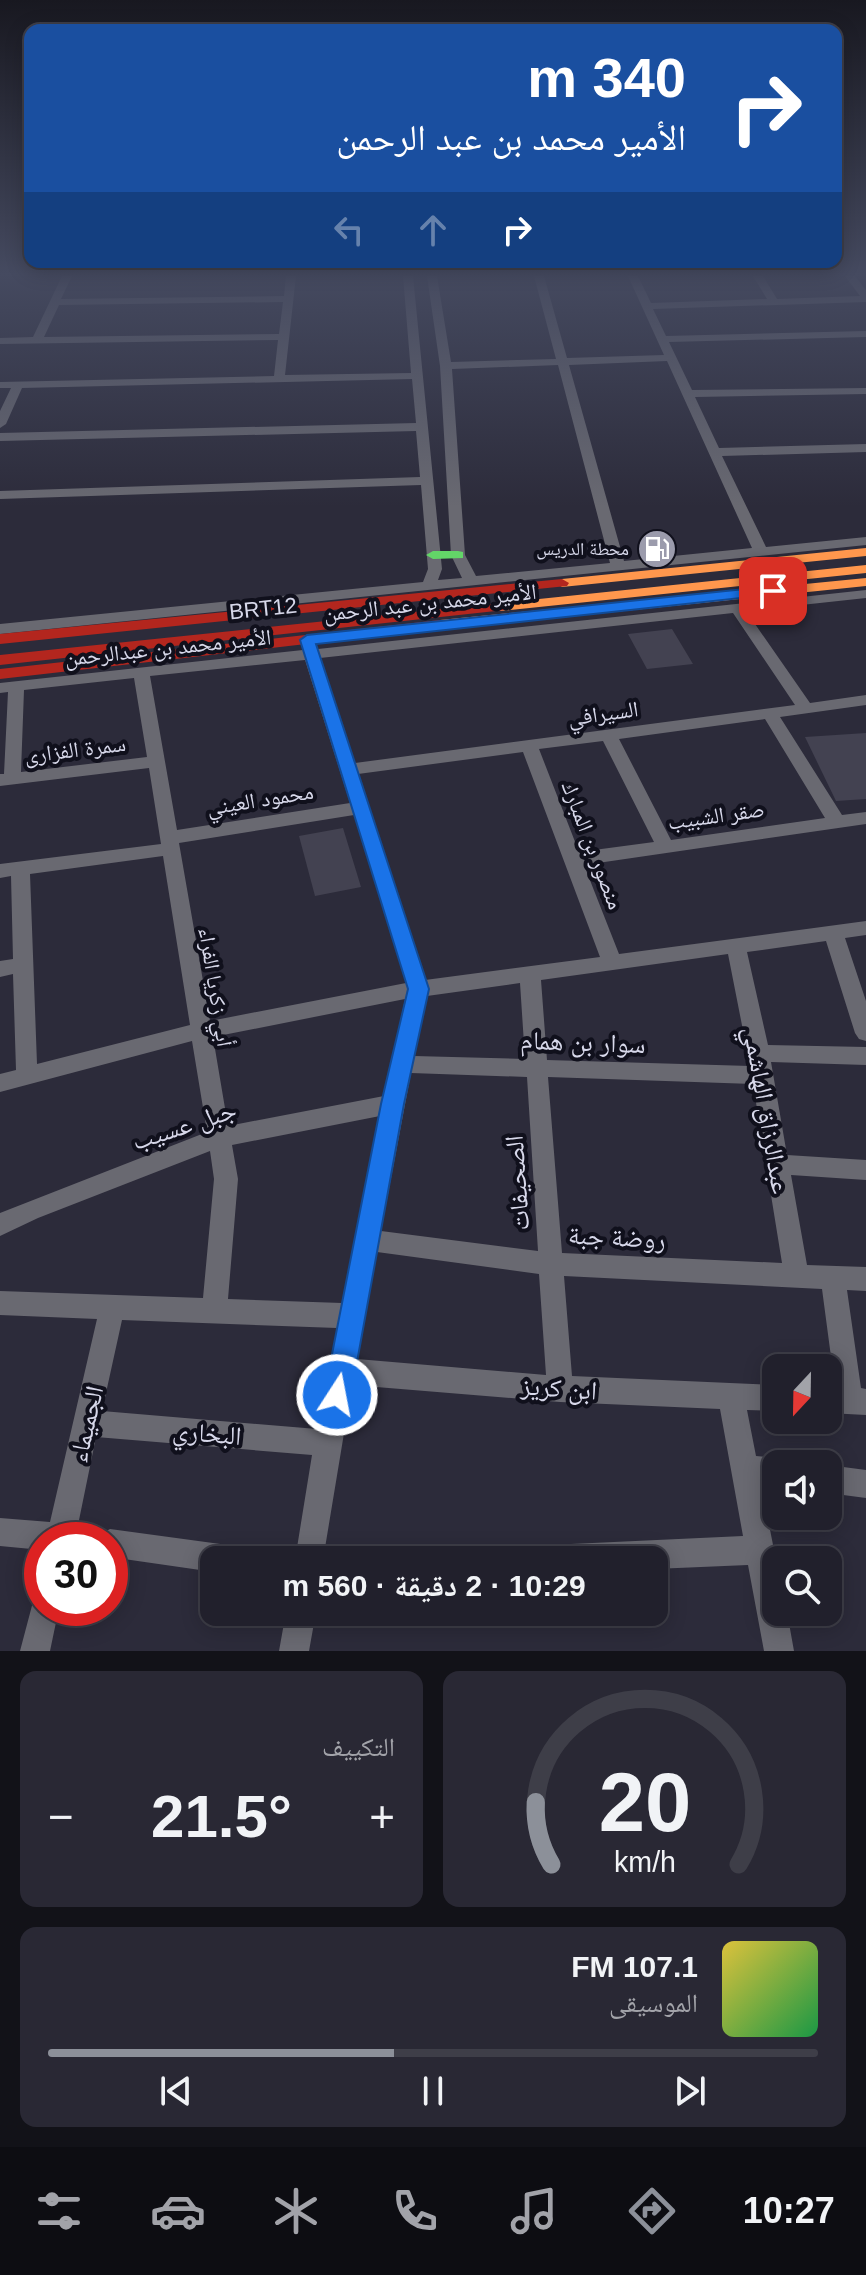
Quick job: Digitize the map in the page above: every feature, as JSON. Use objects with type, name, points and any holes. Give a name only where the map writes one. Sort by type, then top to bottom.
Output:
[{"type":"main road","name":"الأمير محمد بن عبد الرحمن","points":[[0,639],[255,608],[866,552]]},
{"type":"main road","points":[[433,555],[458,555]]},
{"type":"main road","name":"BRT12","points":[[0,649],[866,559]]},
{"type":"main road","name":"BRT12","points":[[0,660],[866,569]]},
{"type":"main road","name":"الأمير محمد بن عبد الرحمن","points":[[0,674],[310,647],[866,582]]},
{"type":"main road","points":[[0,630],[46,635]]},
{"type":"street","points":[[279,378],[282,353]]},
{"type":"street","points":[[415,353],[433,555],[434,577],[429,585]]},
{"type":"street","points":[[444,353],[458,555],[471,581]]},
{"type":"street","points":[[559,353],[618,566]]},
{"type":"street","points":[[669,353],[761,552]]},
{"type":"street","points":[[446,366],[671,358]]},
{"type":"street","points":[[0,385],[417,376]]},
{"type":"street","points":[[0,424],[18,385]]},
{"type":"street","points":[[687,394],[866,391]]},
{"type":"street","points":[[0,437],[420,427]]},
{"type":"street","points":[[714,452],[866,448]]},
{"type":"street","points":[[0,495],[425,481]]},
{"type":"street","name":"الأمير محمد بن عبدالرحمن","points":[[0,630],[255,608],[429,585],[866,541]]},
{"type":"street","name":"الأمير محمد بن عبدالرحمن","points":[[8,687],[141,672],[310,647],[866,594]]},
{"type":"street","points":[[736,607],[806,708]]},
{"type":"street","points":[[310,647],[418,989],[352,1316],[311,1546]]},
{"type":"street","name":"أبي زكريا الفراء","points":[[141,672],[226,1179],[214,1311]]},
{"type":"street","points":[[6,779],[8,687]]},
{"type":"street","name":"السيرافي","points":[[347,770],[866,700]]},
{"type":"street","points":[[770,713],[837,822]]},
{"type":"street","points":[[609,735],[665,846]]},
{"type":"street","name":"منصور بن المبارك","points":[[529,745],[612,963]]},
{"type":"street","name":"سمرة الفزارى","points":[[6,779],[155,762]]},
{"type":"street","name":"محمود العيني","points":[[10,870],[359,808]]},
{"type":"street","name":"صقر الشبيب","points":[[572,860],[866,818]]},
{"type":"street","points":[[10,870],[24,964],[27,1076]]},
{"type":"street","points":[[0,1083],[199,1031],[418,989],[866,928]]},
{"type":"street","points":[[833,932],[866,1033]]},
{"type":"street","name":"عبدالرزاق الهاشمي","points":[[736,946],[761,1064],[796,1275]]},
{"type":"street","points":[[0,969],[24,964]]},
{"type":"street","name":"الصحيفات","points":[[530,974],[560,1389]]},
{"type":"street","name":"سوار بن همام","points":[[402,1064],[537,1068],[761,1064],[866,1056]]},
{"type":"street","name":"جبل عسيب","points":[[0,1225],[30,1210],[217,1138],[393,1104]]},
{"type":"street","points":[[777,1164],[866,1170]]},
{"type":"street","name":"روضة جبة","points":[[367,1240],[551,1264],[866,1279]]},
{"type":"street","points":[[833,1277],[848,1401]]},
{"type":"street","points":[[0,1303],[352,1316]]},
{"type":"street","name":"الجميماء","points":[[71,1522],[86,1423],[112,1307]]},
{"type":"street","name":"ابن كريز","points":[[342,1371],[560,1389],[762,1397]]},
{"type":"street","points":[[731,1396],[779,1651]]},
{"type":"street","name":"البخاري","points":[[86,1423],[328,1443]]},
{"type":"street","points":[[744,1468],[762,1470]]},
{"type":"street","points":[[842,1481],[866,1484]]},
{"type":"street","points":[[0,1532],[24,1534]]},
{"type":"street","points":[[128,1545],[200,1555]]},
{"type":"street","points":[[668,1554],[760,1550]]},
{"type":"street","points":[[35,1651],[40,1626]]},
{"type":"street","points":[[294,1651],[298,1626]]},
{"type":"building","points":[[672,629],[693,664],[647,669],[628,634]]},
{"type":"building","points":[[866,733],[866,799],[836,801],[805,737]]},
{"type":"building","points":[[343,828],[361,887],[315,896],[299,836]]},
{"type":"traffic: fast","points":[[433,555],[458,555]]},
{"type":"traffic: slow","points":[[562,583],[866,552]]},
{"type":"traffic: slow","points":[[500,607],[866,569]]},
{"type":"traffic: slow","points":[[440,625],[866,582]]},
{"type":"traffic: jam","points":[[0,639],[562,583]]},
{"type":"traffic: jam","points":[[0,660],[500,607]]},
{"type":"traffic: jam","points":[[0,674],[440,625]]},
{"type":"place","name":"محطة الدريس","points":[[657,549]]},
{"type":"route","points":[[337,1395],[418,989],[307,640],[773,591]]}]
